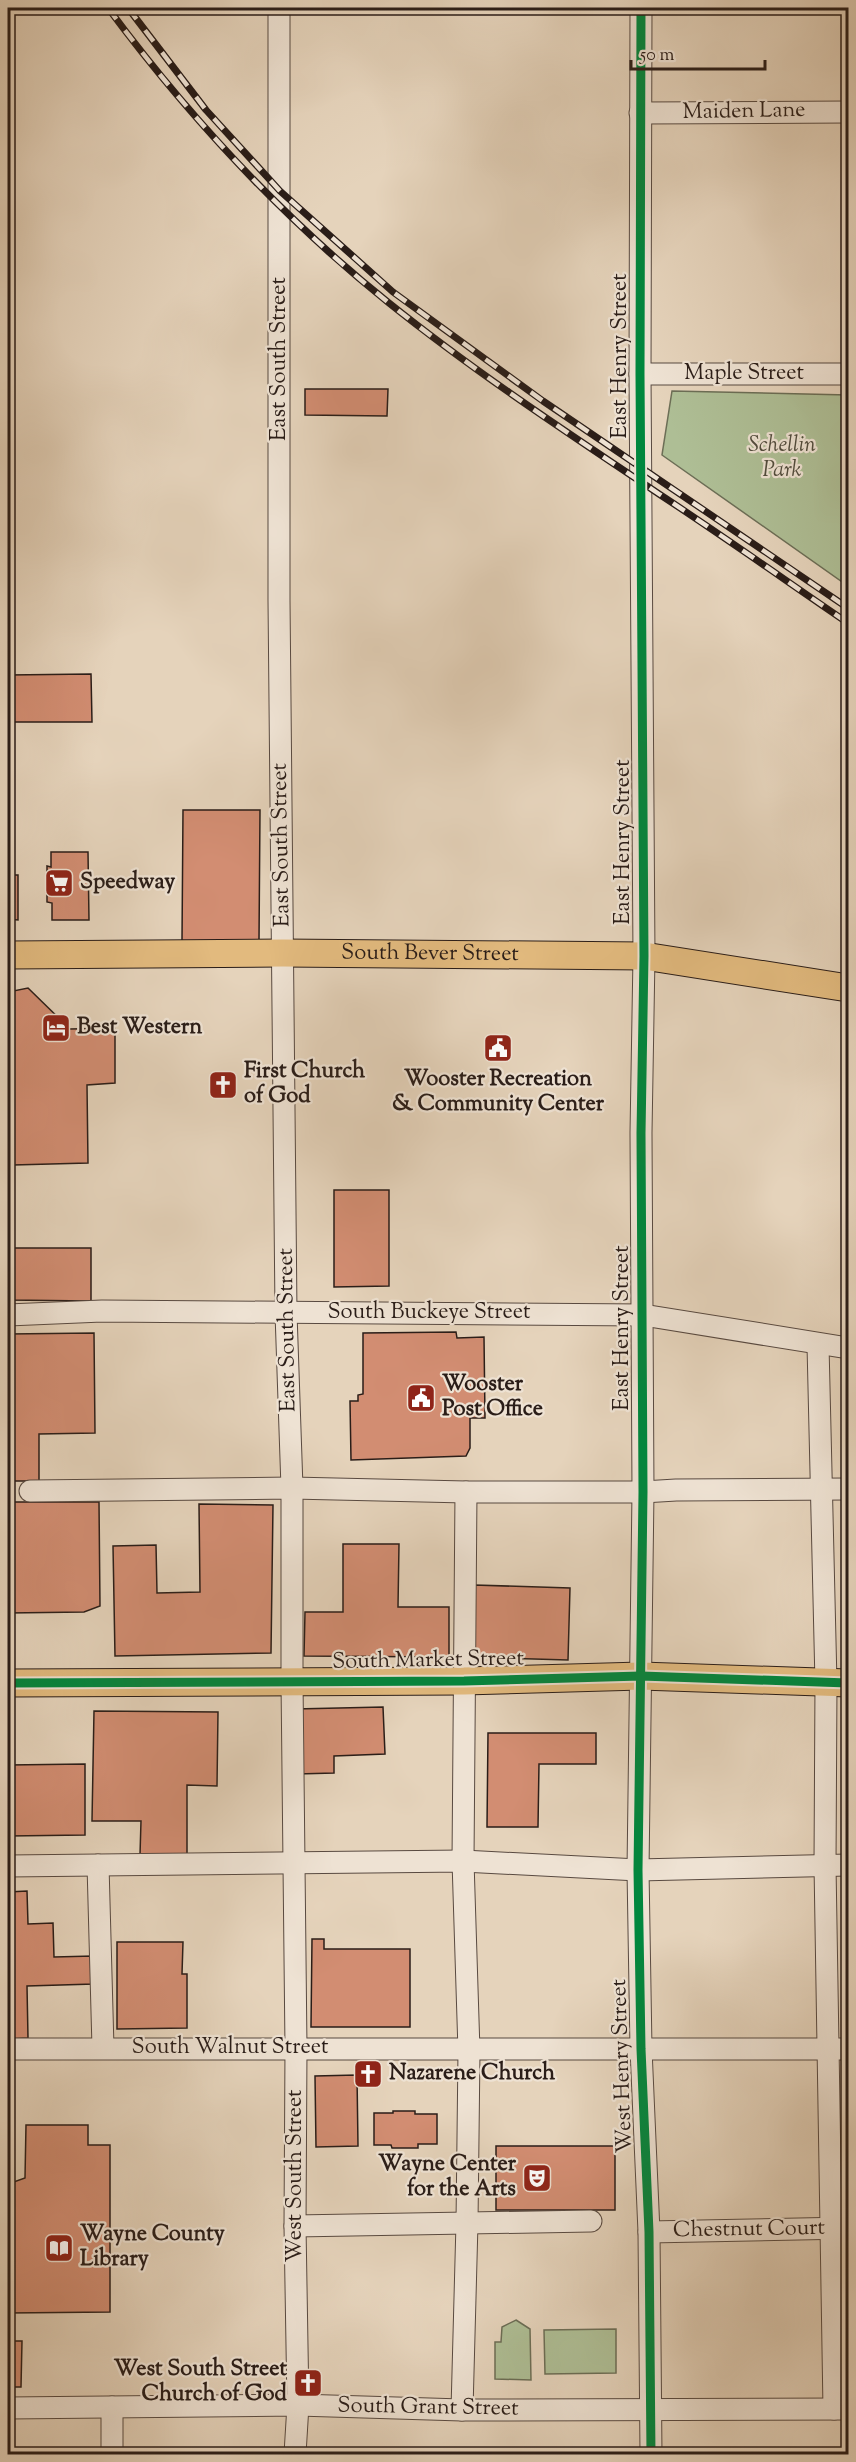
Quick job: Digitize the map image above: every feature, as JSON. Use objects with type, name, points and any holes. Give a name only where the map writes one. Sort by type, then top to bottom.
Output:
[{"type":"main road","name":"South Bever Street","points":[[8,956],[283,953],[644,956],[849,988]]},
{"type":"main road","name":"South Market Street","points":[[8,1683],[464,1681],[641,1676],[837,1683]]},
{"type":"street","name":"East South Street","points":[[279,8],[279,600],[286,1313],[292,1488],[292,1682]]},
{"type":"street","name":"East Henry Street","points":[[641,8],[640,374],[644,956],[641,1133],[643,1315],[641,1676]]},
{"type":"street","name":"Maiden Lane","points":[[640,113],[849,112]]},
{"type":"street","name":"Maple Street","points":[[640,374],[849,374]]},
{"type":"street","name":"South Buckeye Street","points":[[8,1315],[102,1311],[643,1315],[818,1345],[849,1348]]},
{"type":"street","points":[[818,1345],[821,1489],[837,1683],[825,1865],[838,2049],[841,2409]]},
{"type":"street","points":[[30,1491],[292,1488],[466,1492],[643,1492],[849,1489]]},
{"type":"street","points":[[462,2410],[469,2050],[463,1861],[466,1492]]},
{"type":"street","name":"West Henry Street","points":[[641,1676],[638,1870],[640,2049],[649,2232],[651,2454]]},
{"type":"street","name":"West South Street","points":[[292,1682],[298,2405],[296,2454]]},
{"type":"street","points":[[8,1866],[463,1861],[638,1870],[849,1865]]},
{"type":"street","points":[[98,1865],[103,2048]]},
{"type":"street","name":"South Walnut Street","points":[[8,2049],[838,2049]]},
{"type":"street","points":[[295,2226],[591,2221]]},
{"type":"street","name":"Chestnut Court","points":[[649,2232],[840,2229]]},
{"type":"street","name":"South Grant Street","points":[[8,2408],[298,2405],[462,2410],[841,2409]]},
{"type":"street","points":[[112,2407],[112,2454]]},
{"type":"green space","name":"Schellin Park","points":[[672,391],[848,395],[848,586],[662,455]]},
{"type":"green space","points":[[516,2320],[530,2329],[531,2380],[495,2379],[495,2342],[501,2342],[502,2327]]},
{"type":"green space","points":[[616,2329],[616,2373],[545,2374],[544,2330]]},
{"type":"building","points":[[305,389],[388,389],[387,416],[305,415]]},
{"type":"building","points":[[91,674],[92,722],[8,722],[8,675]]},
{"type":"building","points":[[183,810],[260,810],[259,941],[182,941]]},
{"type":"building","points":[[51,852],[88,852],[89,920],[52,920],[52,903],[47,902],[47,866],[51,867]]},
{"type":"building","points":[[8,875],[18,875],[18,920],[8,919]]},
{"type":"building","points":[[28,988],[70,1029],[115,1028],[115,1083],[87,1085],[88,1163],[13,1165],[12,1183],[8,1183],[8,992]]},
{"type":"building","points":[[334,1190],[389,1190],[389,1286],[334,1287]]},
{"type":"building","points":[[8,1248],[91,1248],[91,1301],[8,1300]]},
{"type":"building","name":"Wooster Post Office","points":[[456,1332],[457,1338],[484,1337],[485,1418],[470,1418],[470,1448],[466,1456],[351,1460],[350,1401],[358,1401],[358,1395],[363,1394],[363,1333]]},
{"type":"building","points":[[94,1333],[95,1433],[39,1434],[39,1481],[8,1481],[8,1334]]},
{"type":"building","points":[[8,1502],[99,1502],[100,1606],[84,1612],[8,1613]]},
{"type":"building","points":[[199,1504],[273,1505],[271,1653],[115,1656],[113,1546],[156,1545],[157,1593],[200,1592]]},
{"type":"building","points":[[343,1544],[399,1544],[398,1607],[449,1607],[449,1657],[304,1656],[305,1612],[343,1612]]},
{"type":"building","points":[[474,1585],[570,1588],[568,1660],[471,1657]]},
{"type":"building","points":[[383,1707],[385,1754],[334,1756],[334,1773],[297,1774],[295,1709]]},
{"type":"building","points":[[94,1711],[218,1712],[217,1786],[187,1785],[187,1856],[140,1855],[141,1821],[92,1821]]},
{"type":"building","points":[[488,1733],[596,1733],[596,1764],[539,1764],[538,1827],[487,1827]]},
{"type":"building","points":[[85,1764],[85,1835],[8,1836],[8,1765]]},
{"type":"building","points":[[27,1891],[28,1924],[53,1923],[54,1957],[93,1956],[94,1984],[27,1986],[28,2038],[8,2039],[8,1892]]},
{"type":"building","points":[[312,1939],[324,1939],[324,1949],[410,1949],[410,2027],[311,2027]]},
{"type":"building","points":[[117,1942],[183,1942],[182,1974],[187,1974],[187,2028],[117,2029]]},
{"type":"building","points":[[357,2075],[358,2146],[316,2147],[315,2076]]},
{"type":"building","points":[[393,2111],[437,2114],[437,2144],[418,2144],[418,2148],[374,2145],[374,2113],[393,2113]]},
{"type":"building","name":"Wayne County Library","points":[[26,2125],[88,2125],[88,2145],[110,2145],[110,2312],[8,2313],[8,2184],[25,2178]]},
{"type":"building","name":"Wayne Center for the Arts","points":[[496,2146],[615,2146],[615,2210],[496,2210]]},
{"type":"building","points":[[8,2341],[22,2341],[21,2387],[8,2387]]},
{"type":"building","points":[[550,2450],[550,2454],[529,2454],[529,2451]]},
{"type":"railway","points":[[108,8],[171,88],[239,164],[312,236],[389,303],[522,402],[848,623]]},
{"type":"railway","points":[[128,8],[206,110],[280,191],[393,292],[543,401],[848,608]]},
{"type":"cycle path","points":[[641,8],[640,374],[644,956],[641,1133],[643,1492],[638,1870],[641,2049],[649,2232],[651,2454]]},
{"type":"cycle path","points":[[8,1683],[464,1681],[641,1676],[848,1683]]},
{"type":"place","name":"Speedway","points":[[59,883]]},
{"type":"place","name":"Best Western","points":[[56,1028]]},
{"type":"place","name":"Wooster Recreation & Community Center","points":[[498,1048]]},
{"type":"place","name":"First Church of God","points":[[223,1085]]},
{"type":"place","name":"Wooster Post Office","points":[[421,1398]]},
{"type":"place","name":"Nazarene Church","points":[[368,2074]]},
{"type":"place","name":"Wayne Center for the Arts","points":[[537,2178]]},
{"type":"place","name":"Wayne County Library","points":[[59,2248]]},
{"type":"place","name":"West South Street Church of God","points":[[308,2383]]}]
